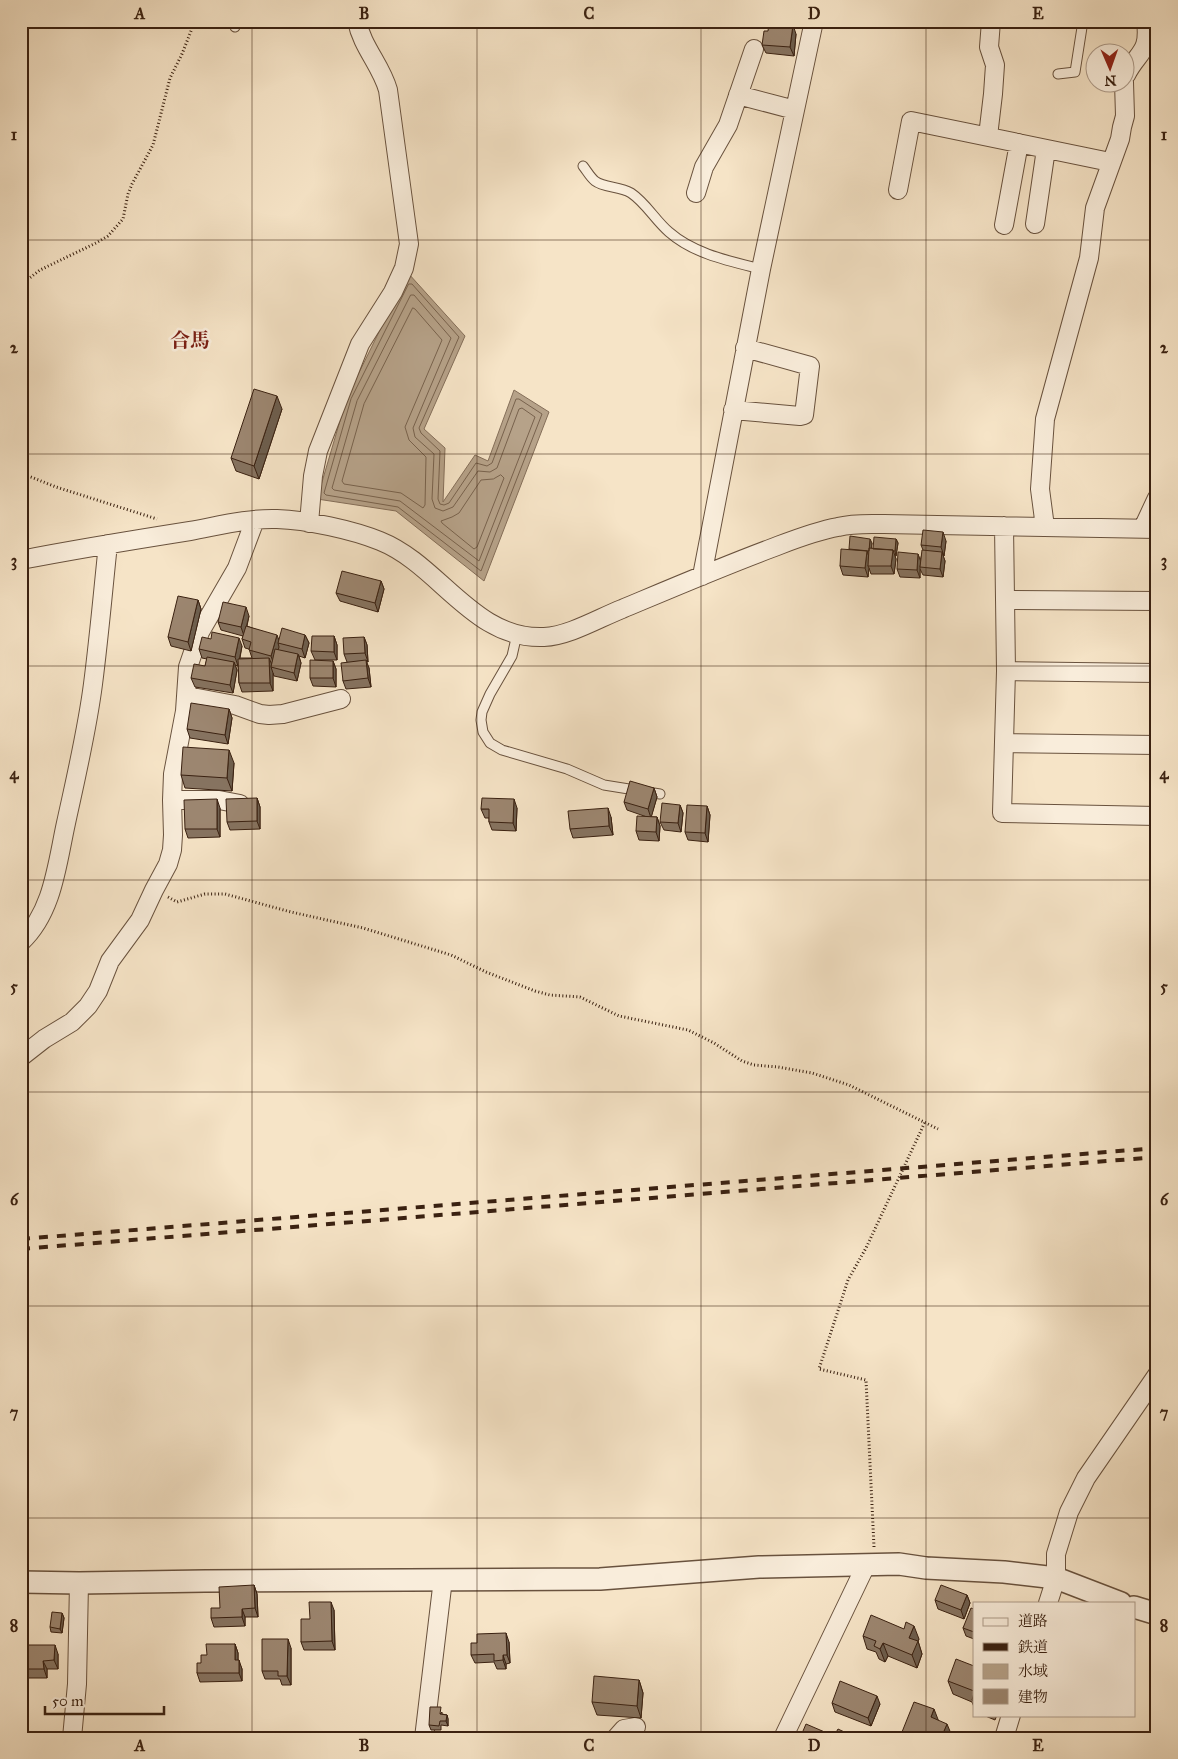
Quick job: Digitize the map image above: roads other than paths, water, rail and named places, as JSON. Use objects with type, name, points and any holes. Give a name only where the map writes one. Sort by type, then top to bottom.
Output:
[{"type":"street","points":[[309,523],[313,476],[318,451],[360,344],[390,298],[404,268],[409,244],[388,90],[381,72],[363,41],[357,21]]},
{"type":"street","points":[[702,576],[745,348],[814,21]]},
{"type":"street","points":[[988,136],[995,65],[990,47],[991,21]]},
{"type":"street","points":[[1136,61],[1146,44],[1148,32],[1146,21]]},
{"type":"street","points":[[696,193],[704,167],[728,125],[754,49]]},
{"type":"street","points":[[1045,527],[1040,489],[1045,418],[1089,258],[1094,208],[1120,139],[1125,116],[1124,92]]},
{"type":"street","points":[[738,95],[795,110]]},
{"type":"street","points":[[898,190],[911,121],[1110,162]]},
{"type":"street","points":[[1004,225],[1019,143]]},
{"type":"street","points":[[1035,224],[1046,149]]},
{"type":"street","points":[[733,410],[804,415],[810,366],[745,348]]},
{"type":"street","points":[[21,560],[255,520],[284,519],[370,537],[392,546],[426,570],[488,623],[517,634],[547,637],[562,633],[782,544],[836,527],[855,524],[884,524],[1150,529],[1157,498]]},
{"type":"street","points":[[21,1056],[72,1022],[88,1006],[98,991],[110,961],[140,920],[168,864],[172,850],[173,774],[186,711],[188,667],[196,643],[237,568],[255,520]]},
{"type":"street","points":[[1004,526],[1006,671],[1002,814],[1157,816]]},
{"type":"street","points":[[21,942],[29,935],[42,915],[50,892],[79,762],[93,685],[108,544]]},
{"type":"street","points":[[1005,600],[1157,601]]},
{"type":"street","points":[[1006,671],[1157,674]]},
{"type":"street","points":[[186,696],[235,705],[260,714],[269,715],[283,714],[341,699]]},
{"type":"street","points":[[1004,743],[1157,746]]},
{"type":"street","points":[[172,800],[219,800],[240,804]]},
{"type":"street","points":[[1048,1602],[1056,1578],[1056,1554],[1069,1512],[1086,1478],[1152,1391],[1157,1375]]},
{"type":"street","points":[[783,1738],[866,1564]]},
{"type":"street","points":[[21,1582],[600,1579],[759,1567],[899,1564],[926,1568],[1004,1572],[1056,1578],[1118,1602]]},
{"type":"street","points":[[424,1738],[443,1579]]},
{"type":"street","points":[[72,1738],[77,1684],[79,1583]]},
{"type":"street","points":[[1136,1608],[1157,1614]]},
{"type":"street","points":[[1004,1738],[1011,1716]]},
{"type":"street","points":[[616,1738],[624,1729],[636,1727]]},
{"type":"lane","points":[[1058,74],[1075,72],[1083,21]]},
{"type":"lane","points":[[583,166],[594,181],[599,184],[622,188],[637,197],[668,232],[684,243],[704,253],[761,270]]},
{"type":"lane","points":[[517,634],[512,656],[482,712],[483,732],[490,743],[502,750],[567,769],[604,785],[660,794]]},
{"type":"water","points":[[408,273],[465,336],[424,429],[445,448],[443,502],[475,455],[488,461],[514,390],[549,412],[484,581],[396,511],[317,499],[347,397]]},
{"type":"railway","points":[[21,1239],[1157,1148]]},
{"type":"railway","points":[[21,1249],[1157,1157]]},
{"type":"district","name":"合馬","points":[[190,340]]}]
